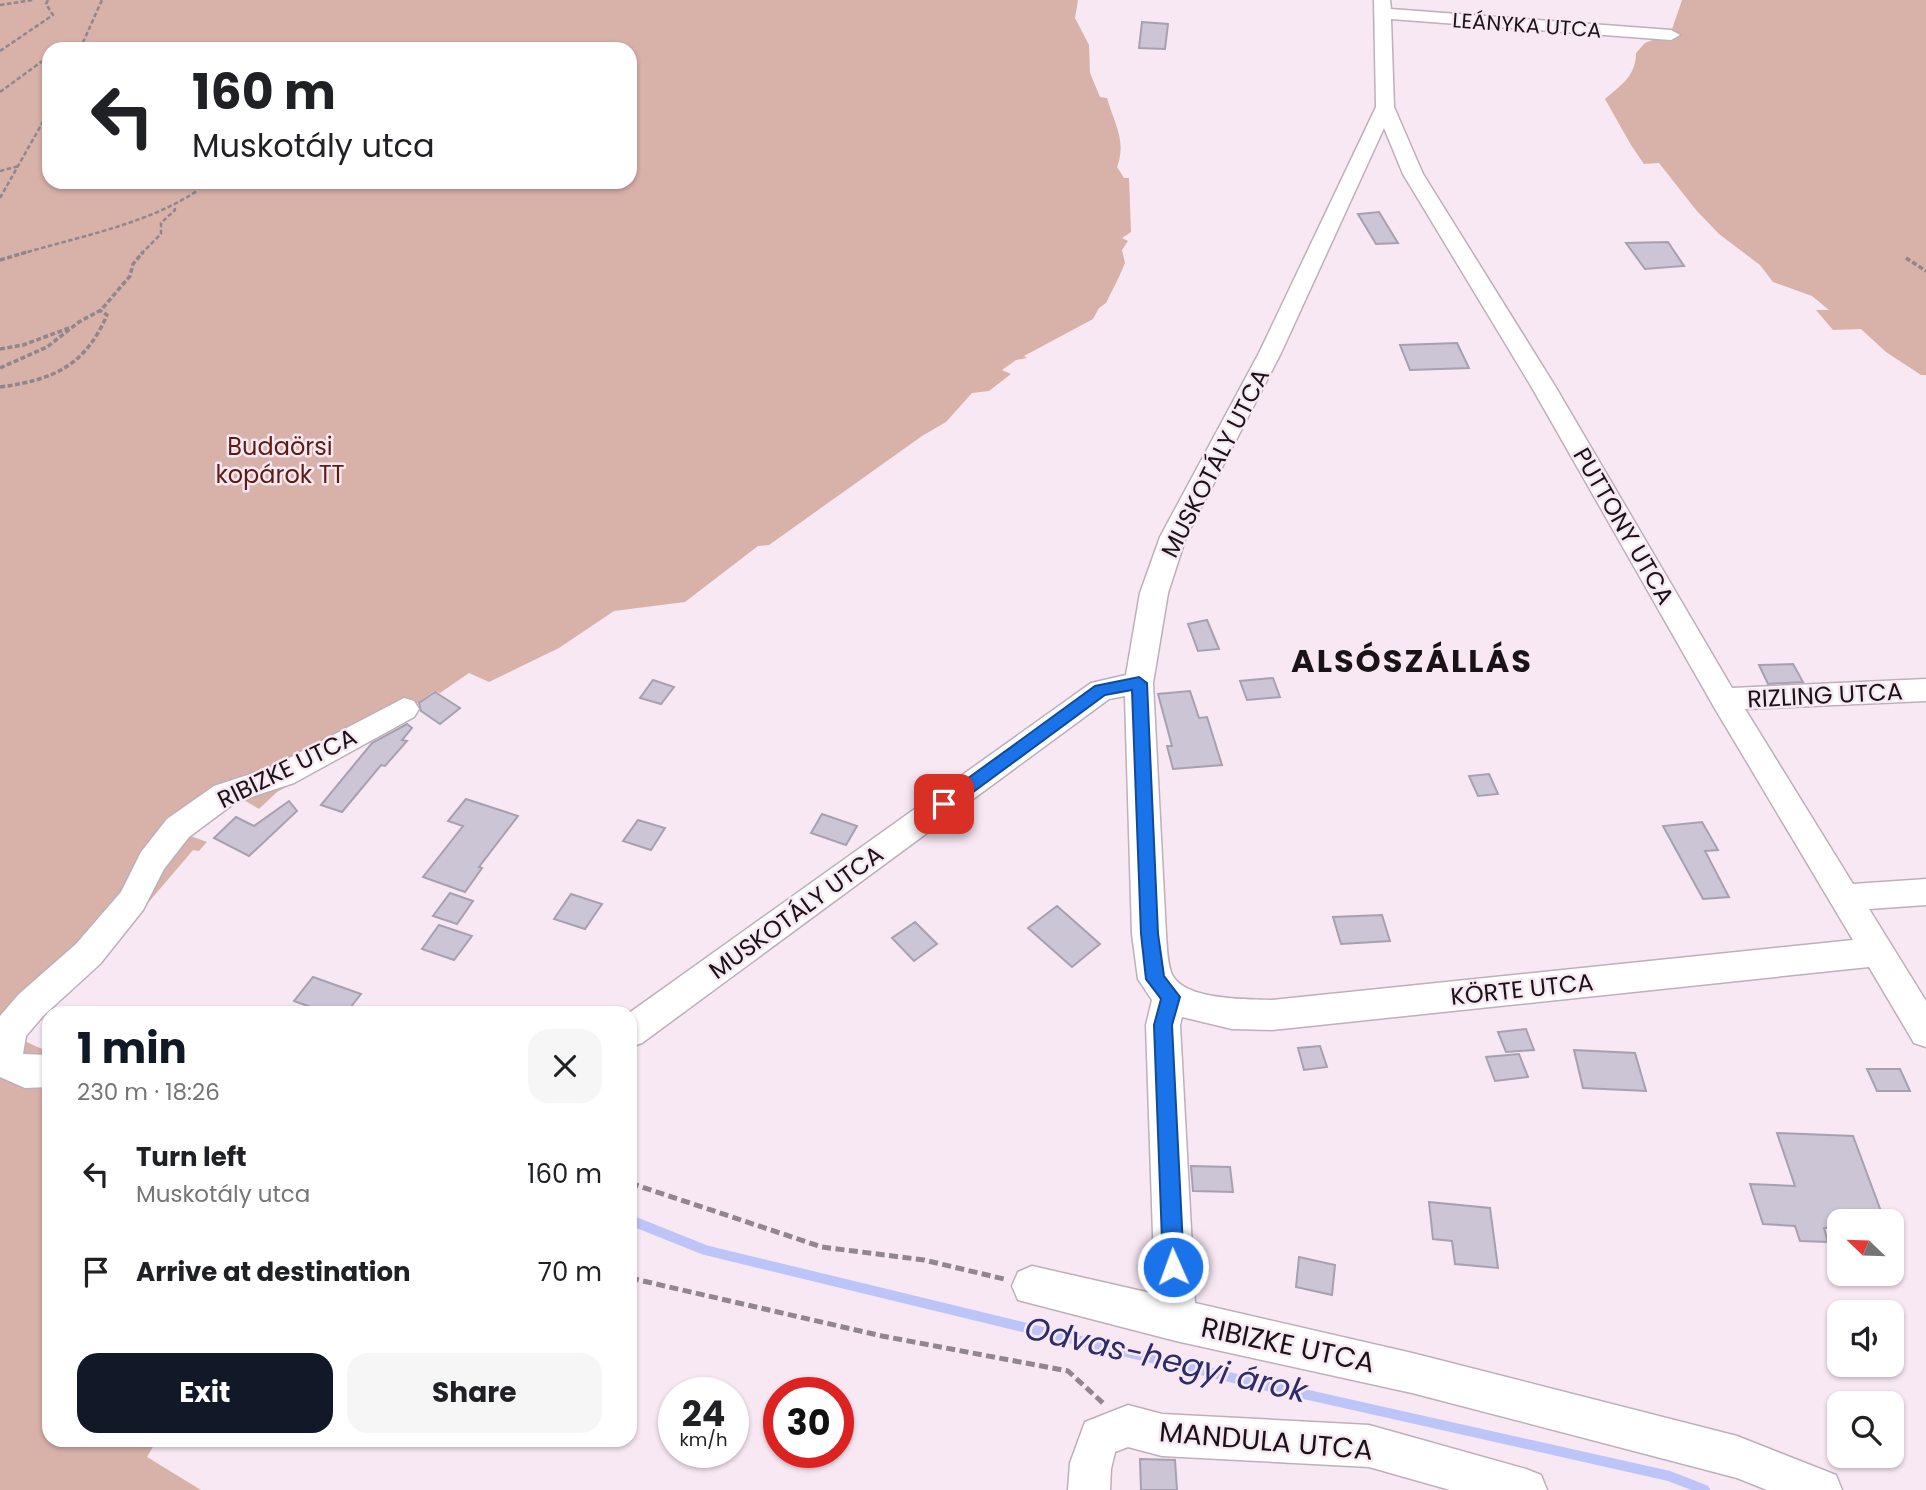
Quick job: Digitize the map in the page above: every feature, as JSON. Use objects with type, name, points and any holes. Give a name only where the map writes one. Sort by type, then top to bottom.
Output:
[{"type":"street","name":"LEÁNYKA UTCA","points":[[1383,7],[1671,35]]},
{"type":"street","name":"PUTTONY UTCA","points":[[1383,7],[1385,107],[1413,174],[1543,386],[1724,699],[1926,1032]]},
{"type":"street","name":"MUSKOTÁLY UTCA","points":[[637,1027],[1101,690],[1139,683],[1154,593],[1173,537],[1270,353],[1385,107]]},
{"type":"street","points":[[1139,683],[1149,934],[1155,979],[1170,997],[1163,1025],[1176,1321]]},
{"type":"street","name":"RIZLING UTCA","points":[[1724,699],[1926,690]]},
{"type":"street","name":"RIBIZKE UTCA","points":[[42,1071],[25,1072],[10,1065],[5,1054],[10,1030],[31,1005],[88,954],[132,901],[152,861],[178,828],[225,793],[283,775],[404,709]]},
{"type":"street","points":[[1844,898],[1926,892]]},
{"type":"street","name":"KÖRTE UTCA","points":[[1170,997],[1208,1010],[1232,1014],[1272,1015],[1877,953]]},
{"type":"street","name":"RIBIZKE UTCA","points":[[1032,1286],[1412,1373],[1737,1457],[1821,1490]]},
{"type":"street","points":[[1089,1490],[1088,1478],[1093,1452],[1100,1437],[1128,1426]]},
{"type":"street","name":"MANDULA UTCA","points":[[1128,1426],[1162,1436],[1369,1446],[1526,1490]]},
{"type":"path","points":[[0,5],[33,0]]},
{"type":"path","points":[[0,51],[53,15],[46,4],[48,0]]},
{"type":"path","points":[[83,42],[102,0]]},
{"type":"path","points":[[0,92],[42,62]]},
{"type":"path","points":[[0,198],[42,124]]},
{"type":"path","points":[[0,171],[19,166]]},
{"type":"path","points":[[0,260],[93,236],[174,206],[197,191]]},
{"type":"path","points":[[0,368],[47,347],[70,328],[100,310],[130,276],[131,269],[145,248],[162,234],[162,223],[175,210],[174,206]]},
{"type":"path","points":[[1906,258],[1926,271]]},
{"type":"path","points":[[0,387],[40,381],[79,360],[107,318],[100,310]]},
{"type":"path","points":[[0,349],[23,345],[70,328]]},
{"type":"path","points":[[637,1185],[822,1247],[924,1260],[1032,1286]]},
{"type":"path","points":[[637,1280],[882,1336],[1068,1371],[1128,1426]]},
{"type":"green space","name":"Budaörsi kopárok TT","points":[[0,0],[1078,0],[1075,18],[1089,45],[1090,73],[1100,97],[1107,98],[1118,132],[1121,149],[1117,167],[1124,178],[1129,178],[1131,232],[1122,238],[1128,241],[1122,250],[1125,263],[1106,303],[1099,308],[1093,319],[1024,356],[1027,358],[1016,360],[1002,370],[1011,374],[989,391],[972,393],[946,422],[922,436],[769,545],[758,546],[685,602],[614,611],[559,648],[489,682],[469,673],[440,693],[434,691],[349,753],[277,792],[259,809],[239,797],[182,833],[207,842],[199,851],[193,850],[53,1006],[42,1006],[42,1018],[22,1040],[42,1049],[42,1447],[153,1447],[147,1457],[201,1490],[0,1490]]},
{"type":"green space","points":[[1682,0],[1926,0],[1926,375],[1921,375],[1886,352],[1861,329],[1833,330],[1816,310],[1829,310],[1812,296],[1773,282],[1760,265],[1719,234],[1696,210],[1659,163],[1644,164],[1631,145],[1605,99],[1630,74],[1636,53],[1645,43],[1671,32]]},
{"type":"building","points":[[1142,22],[1168,24],[1165,49],[1139,48]]},
{"type":"building","points":[[1379,212],[1398,243],[1376,244],[1358,214]]},
{"type":"building","points":[[1668,242],[1684,266],[1645,269],[1626,243]]},
{"type":"building","points":[[1457,343],[1469,368],[1410,370],[1400,345]]},
{"type":"building","points":[[1207,620],[1219,649],[1198,651],[1188,624]]},
{"type":"building","points":[[1793,664],[1803,682],[1768,684],[1759,665]]},
{"type":"building","points":[[1273,678],[1280,697],[1247,700],[1240,681]]},
{"type":"building","points":[[653,680],[674,687],[661,704],[640,698]]},
{"type":"building","points":[[1190,691],[1199,718],[1207,717],[1222,765],[1173,769],[1167,746],[1172,746],[1158,694]]},
{"type":"building","points":[[435,692],[460,708],[440,724],[421,711],[419,703]]},
{"type":"building","points":[[407,724],[412,728],[402,740],[407,741],[385,766],[381,765],[342,812],[321,805],[372,743]]},
{"type":"building","points":[[1489,774],[1498,794],[1478,796],[1469,776]]},
{"type":"building","points":[[466,799],[518,816],[479,867],[482,868],[465,892],[423,877],[463,826],[448,821]]},
{"type":"building","points":[[289,801],[297,811],[249,856],[214,838],[236,817],[254,826]]},
{"type":"building","points":[[822,814],[857,826],[846,845],[811,833]]},
{"type":"building","points":[[638,820],[665,828],[651,850],[623,841]]},
{"type":"building","points":[[1702,822],[1718,850],[1705,851],[1729,897],[1703,899],[1663,826]]},
{"type":"building","points":[[450,893],[473,901],[457,924],[433,916]]},
{"type":"building","points":[[571,894],[602,904],[585,929],[554,919]]},
{"type":"building","points":[[1057,906],[1100,944],[1072,967],[1028,928]]},
{"type":"building","points":[[1382,915],[1390,941],[1341,944],[1333,917]]},
{"type":"building","points":[[915,922],[937,944],[914,961],[892,938]]},
{"type":"building","points":[[439,925],[472,936],[454,960],[422,949]]},
{"type":"building","points":[[313,977],[361,994],[352,1006],[308,1006],[294,1001]]},
{"type":"building","points":[[1526,1029],[1534,1050],[1506,1052],[1498,1032]]},
{"type":"building","points":[[1320,1046],[1327,1067],[1304,1070],[1298,1048]]},
{"type":"building","points":[[1574,1050],[1635,1053],[1646,1091],[1583,1088]]},
{"type":"building","points":[[1519,1054],[1528,1077],[1495,1081],[1486,1057]]},
{"type":"building","points":[[1867,1069],[1900,1069],[1910,1091],[1877,1091]]},
{"type":"building","points":[[1777,1133],[1853,1136],[1880,1209],[1827,1209],[1827,1228],[1824,1228],[1827,1242],[1800,1241],[1795,1226],[1763,1224],[1750,1184],[1795,1186]]},
{"type":"building","points":[[1191,1166],[1230,1167],[1233,1192],[1193,1191]]},
{"type":"building","points":[[1429,1202],[1490,1208],[1498,1268],[1455,1264],[1452,1241],[1433,1239]]},
{"type":"building","points":[[1299,1257],[1335,1265],[1332,1295],[1296,1287]]},
{"type":"building","points":[[1140,1459],[1175,1460],[1177,1490],[1141,1490]]},
{"type":"waterway","name":"Odvas-hegyi árok","points":[[637,1223],[705,1250],[1250,1382],[1669,1476],[1705,1490]]},
{"type":"district","name":"ALSÓSZÁLLÁS","points":[[1412,660]]},
{"type":"route","points":[[944,804],[1101,690],[1139,683],[1149,934],[1155,979],[1170,997],[1163,1025],[1173,1267]]}]
